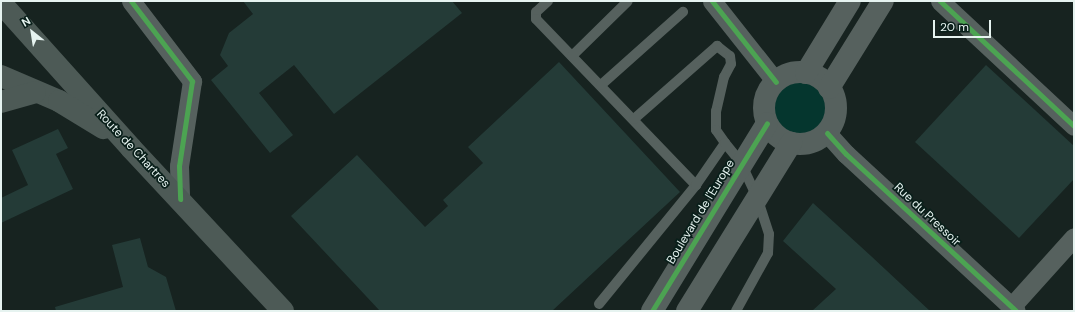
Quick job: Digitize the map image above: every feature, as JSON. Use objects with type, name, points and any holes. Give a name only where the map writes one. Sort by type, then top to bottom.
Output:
[{"type":"main road","name":"Route de Chartres","points":[[1,3],[132,148],[283,311]]},
{"type":"main road","points":[[1,76],[76,111],[132,148]]},
{"type":"main road","points":[[1,102],[35,92]]},
{"type":"street","points":[[131,1],[192,81],[179,166],[180,199]]},
{"type":"street","points":[[712,1],[776,82]]},
{"type":"street","points":[[806,73],[850,1]]},
{"type":"street","points":[[829,88],[883,1]]},
{"type":"street","points":[[940,1],[1074,126]]},
{"type":"street","points":[[806,73],[815,76],[829,88],[834,99],[836,111],[833,122],[826,132],[810,143],[791,143],[781,139],[767,123],[765,101],[776,82],[785,76],[806,73]]},
{"type":"street","name":"Boulevard de l'Europe","points":[[652,311],[741,163],[767,123]]},
{"type":"street","name":"Rue du Pressoir","points":[[826,132],[846,154],[1011,310]]},
{"type":"street","points":[[687,311],[791,143]]},
{"type":"street","points":[[1011,310],[1074,237]]},
{"type":"lane","points":[[548,1],[536,12],[536,19],[696,185]]},
{"type":"lane","points":[[572,56],[628,1]]},
{"type":"lane","points":[[601,85],[683,12]]},
{"type":"lane","points":[[634,119],[717,46],[730,56],[731,64],[724,77],[716,111],[716,130],[725,144],[741,163],[757,197],[769,234],[768,253],[736,311]]},
{"type":"lane","points":[[599,304],[696,185],[725,144]]},
{"type":"green space","points":[[799,79],[815,84],[823,92],[828,108],[823,124],[815,132],[799,137],[783,132],[775,124],[770,108],[775,92],[783,84]]},
{"type":"building","points":[[243,1],[452,1],[462,13],[334,114],[294,65],[259,93],[293,135],[270,153],[211,80],[228,66],[220,55],[229,33],[253,14]]},
{"type":"building","points":[[559,62],[680,192],[552,311],[380,311],[291,216],[357,155],[425,227],[448,206],[443,200],[483,163],[468,147]]},
{"type":"building","points":[[986,65],[1074,146],[1074,179],[1019,238],[915,142]]},
{"type":"building","points":[[58,129],[68,148],[56,154],[73,189],[1,223],[1,198],[28,185],[12,150]]},
{"type":"building","points":[[813,203],[930,311],[812,311],[836,289],[783,241]]},
{"type":"building","points":[[140,238],[148,267],[166,277],[176,311],[56,311],[55,307],[123,287],[112,245]]},
{"type":"cycle path","points":[[131,1],[192,81],[179,166],[180,199]]},
{"type":"cycle path","points":[[712,1],[776,82]]},
{"type":"cycle path","points":[[940,1],[1074,126]]},
{"type":"cycle path","points":[[652,311],[767,123]]},
{"type":"cycle path","points":[[827,133],[846,154],[1016,311]]}]
